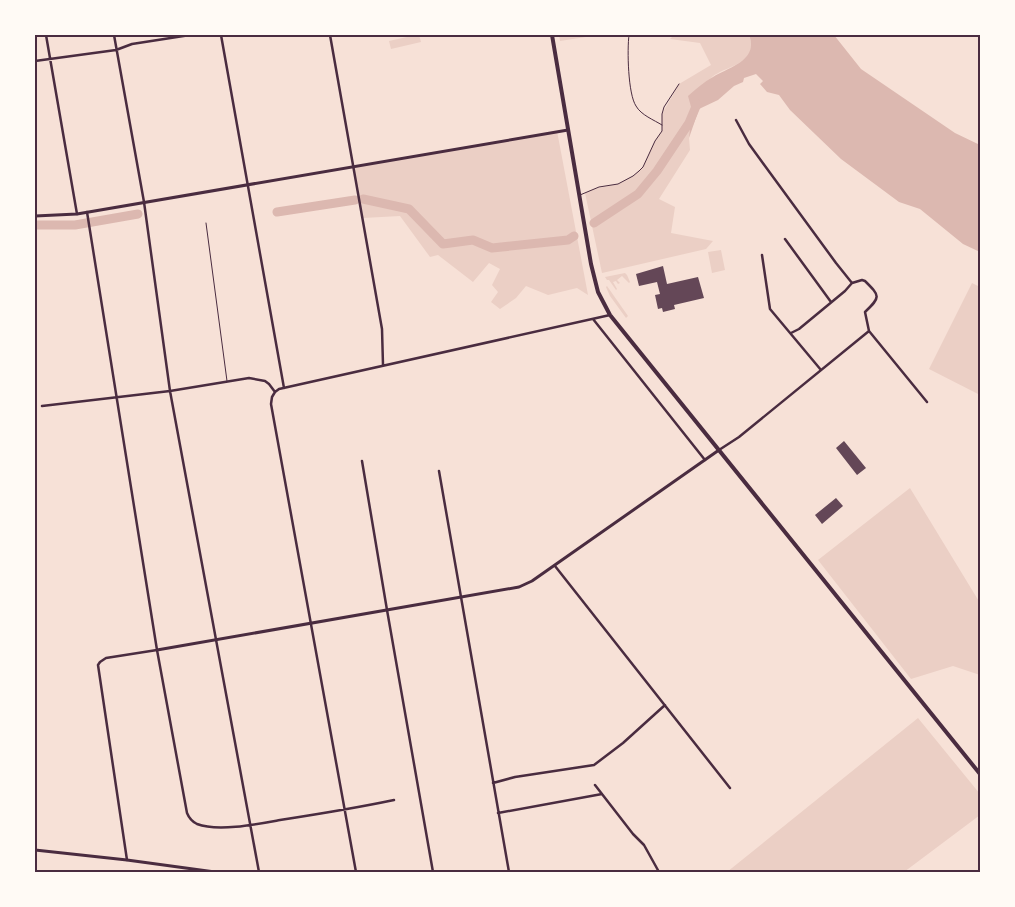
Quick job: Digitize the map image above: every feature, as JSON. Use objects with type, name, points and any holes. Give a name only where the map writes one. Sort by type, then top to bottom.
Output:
[{"type":"main road","points":[[552,35],[594,275],[598,292],[610,315],[980,774]]},
{"type":"street","points":[[46,35],[77,214]]},
{"type":"street","points":[[114,35],[144,202],[170,391],[258,872]]},
{"type":"street","points":[[35,61],[116,50],[132,44],[190,35]]},
{"type":"street","points":[[222,35],[284,388]]},
{"type":"street","points":[[330,35],[382,329],[384,365]]},
{"type":"street","points":[[736,120],[749,144],[852,283]]},
{"type":"street","points":[[35,216],[77,214],[568,130]]},
{"type":"street","points":[[87,212],[157,650],[188,818],[203,825],[220,827],[250,825],[394,800]]},
{"type":"street","points":[[785,239],[831,302]]},
{"type":"street","points":[[762,255],[770,309],[821,370]]},
{"type":"street","points":[[791,333],[845,291],[852,283],[859,280],[864,281],[877,296],[876,302],[865,312],[869,331],[927,402]]},
{"type":"street","points":[[356,872],[271,404],[272,397],[279,389],[610,315]]},
{"type":"street","points":[[593,319],[705,460]]},
{"type":"street","points":[[127,860],[98,669],[100,662],[106,658],[519,587],[532,581],[554,566],[739,437],[869,331]]},
{"type":"street","points":[[42,406],[170,391],[249,378],[265,380],[275,392]]},
{"type":"street","points":[[362,461],[433,872]]},
{"type":"street","points":[[439,471],[509,872]]},
{"type":"street","points":[[554,566],[730,788]]},
{"type":"street","points":[[493,783],[515,777],[594,765],[623,743],[665,704]]},
{"type":"street","points":[[595,785],[633,834],[644,845],[659,872]]},
{"type":"street","points":[[498,813],[602,794]]},
{"type":"street","points":[[35,850],[215,872]]},
{"type":"lane","points":[[629,35],[630,85],[635,105],[662,125]]},
{"type":"lane","points":[[579,196],[599,187],[618,184],[639,172],[662,131],[664,107],[679,84]]},
{"type":"lane","points":[[206,223],[228,381]]},
{"type":"shaded area","points":[[419,35],[421,42],[391,49],[389,41]]},
{"type":"shaded area","points":[[559,35],[599,35],[560,41]]},
{"type":"shaded area","points":[[674,35],[749,35],[751,45],[750,52],[746,58],[718,73],[710,80],[689,123],[690,150],[659,199],[675,207],[671,233],[713,241],[706,249],[602,273],[585,193],[618,184],[633,176],[643,167],[655,141],[662,131],[662,114],[679,84],[711,65],[700,43],[670,39]]},
{"type":"shaded area","points":[[749,35],[834,35],[861,69],[955,133],[980,145],[980,252],[963,244],[920,209],[899,202],[841,159],[790,110],[779,95],[767,92],[760,84],[763,81],[756,74],[744,78],[743,82],[734,86],[718,100],[699,109],[689,138],[689,123],[693,114],[688,96],[706,81],[741,62],[746,57],[750,51],[751,44]]},
{"type":"shaded area","points":[[557,131],[588,295],[577,288],[548,295],[526,286],[516,298],[500,309],[491,302],[498,292],[492,285],[500,269],[489,263],[473,282],[438,255],[430,257],[400,216],[363,218],[353,166]]},
{"type":"shaded area","points":[[721,250],[725,270],[712,273],[708,252]]},
{"type":"shaded area","points":[[625,273],[630,282],[622,276],[617,280],[620,283],[613,282],[616,290],[605,277]]},
{"type":"shaded area","points":[[972,283],[980,287],[980,395],[929,369]]},
{"type":"shaded area","points":[[607,286],[628,316],[626,318],[610,296]]},
{"type":"shaded area","points":[[910,488],[980,603],[980,675],[953,666],[911,679],[818,560]]},
{"type":"shaded area","points":[[918,718],[980,794],[980,815],[904,872],[727,872]]},
{"type":"building","points":[[663,266],[667,284],[698,277],[704,298],[674,305],[675,309],[663,312],[662,308],[658,309],[655,295],[660,294],[657,282],[639,286],[636,274]]},
{"type":"building","points":[[844,441],[866,468],[857,475],[836,448]]},
{"type":"building","points":[[836,498],[843,506],[822,524],[815,515]]},
{"type":"waterway","points":[[594,223],[638,194],[657,171],[689,123],[697,104]]},
{"type":"waterway","points":[[363,199],[409,209],[443,244],[473,240],[492,248],[568,240],[574,236]]},
{"type":"waterway","points":[[277,212],[355,200]]},
{"type":"waterway","points":[[35,225],[75,225],[138,214]]}]
